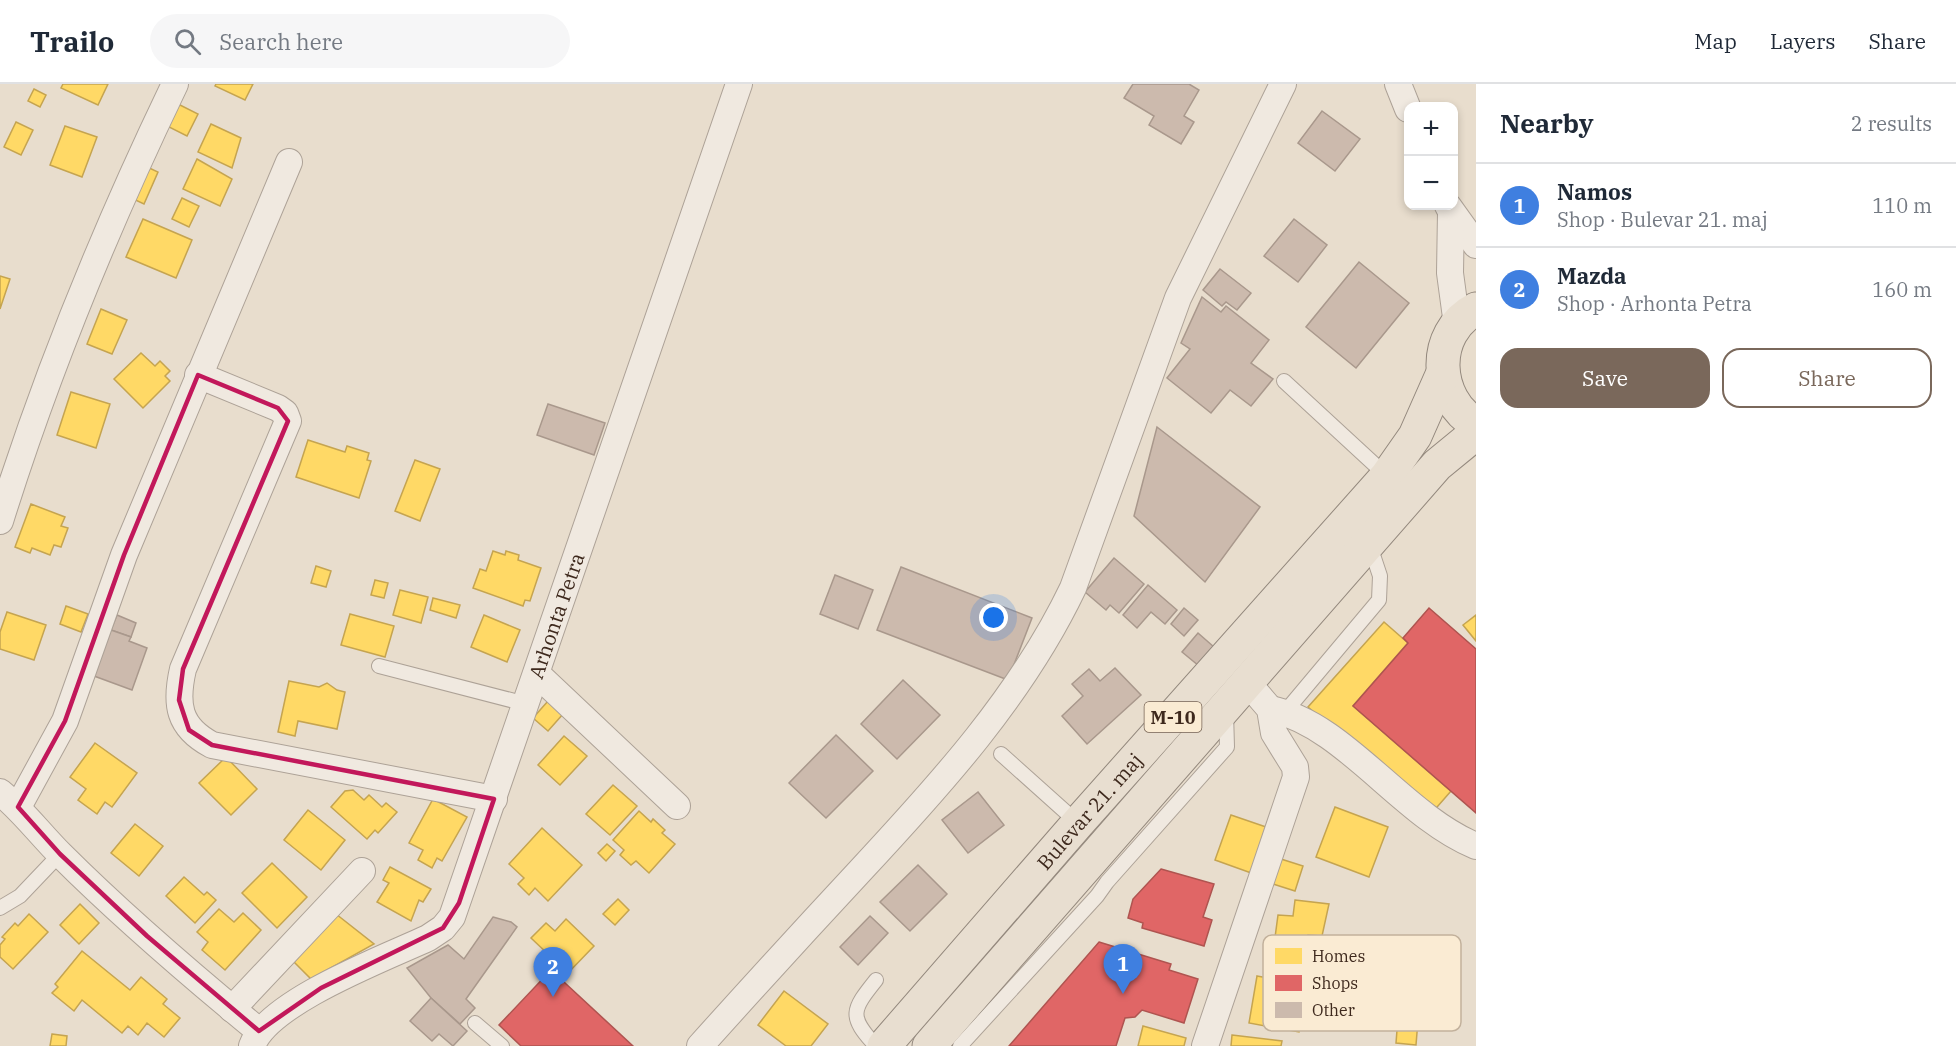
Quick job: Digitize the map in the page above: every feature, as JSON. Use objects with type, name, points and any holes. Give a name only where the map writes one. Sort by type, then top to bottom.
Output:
[{"type":"main road","name":"Bulevar 21. maj","points":[[1466,317],[1447,340],[1442,357],[1443,375],[1447,392],[1455,407],[1476,424]]},
{"type":"main road","name":"Bulevar 21. maj","points":[[884,1046],[1078,823],[1387,476],[1415,436],[1443,375]]},
{"type":"main road","name":"Bulevar 21. maj","points":[[928,1046],[980,1006],[1099,871],[1236,693],[1445,456],[1476,433]]},
{"type":"street","points":[[0,520],[77,303],[132,174],[176,84]]},
{"type":"street","name":"Arhonta Petra","points":[[256,1039],[274,1017],[321,988],[443,928],[459,903],[739,84]]},
{"type":"street","points":[[700,1046],[910,816],[979,735],[1057,621],[1072,588],[1178,298],[1283,84]]},
{"type":"street","points":[[1398,84],[1405,102]]},
{"type":"street","points":[[256,1039],[232,1009],[147,936],[60,854],[9,800],[65,721],[124,555],[289,162]]},
{"type":"street","points":[[1450,210],[1450,273],[1466,317]]},
{"type":"street","points":[[1451,210],[1476,244]]},
{"type":"street","points":[[198,375],[278,408],[285,413],[288,421],[183,669],[179,700],[182,717],[189,730],[212,745],[495,799]]},
{"type":"street","points":[[537,674],[676,806]]},
{"type":"street","points":[[1236,693],[1321,730],[1415,809],[1457,838],[1476,846]]},
{"type":"street","points":[[1205,1046],[1296,777],[1295,767],[1274,733],[1277,711]]},
{"type":"street","points":[[232,1009],[362,871]]},
{"type":"lane","points":[[1284,381],[1387,476]]},
{"type":"lane","points":[[1277,711],[1379,600],[1380,576],[1369,542]]},
{"type":"lane","points":[[379,666],[526,704]]},
{"type":"lane","points":[[1001,754],[1078,823]]},
{"type":"lane","points":[[0,908],[20,896],[60,854]]},
{"type":"lane","points":[[876,980],[857,1004],[856,1018],[861,1030],[876,1046]]},
{"type":"lane","points":[[960,1046],[980,1006]]},
{"type":"lane","points":[[475,1023],[502,1046]]},
{"type":"highlighted area","points":[[198,375],[278,408],[288,421],[183,669],[179,700],[189,730],[212,745],[494,799],[459,903],[443,928],[321,988],[259,1031],[147,936],[60,854],[18,807],[65,721],[124,555]]},
{"type":"building: Homes","points":[[63,84],[108,84],[98,105],[61,88]]},
{"type":"building: Homes","points":[[216,84],[253,84],[245,100],[215,86]]},
{"type":"building: Homes","points":[[34,89],[46,95],[40,107],[28,101]]},
{"type":"building: Homes","points":[[178,104],[198,114],[187,136],[167,126]]},
{"type":"building: Homes","points":[[16,122],[33,130],[21,155],[4,147]]},
{"type":"building: Homes","points":[[211,124],[241,138],[232,168],[198,152]]},
{"type":"building: Homes","points":[[65,126],[97,137],[82,177],[50,165]]},
{"type":"building: Homes","points":[[197,159],[232,179],[220,206],[183,189]]},
{"type":"building: Homes","points":[[145,166],[158,172],[144,204],[131,198]]},
{"type":"building: Homes","points":[[182,198],[199,206],[189,227],[172,219]]},
{"type":"building: Homes","points":[[143,219],[192,240],[176,278],[126,257]]},
{"type":"building: Homes","points":[[0,276],[10,279],[0,309]]},
{"type":"building: Homes","points":[[101,309],[127,320],[112,354],[87,344]]},
{"type":"building: Homes","points":[[141,353],[155,366],[160,361],[170,371],[165,376],[170,381],[143,408],[114,379]]},
{"type":"building: Homes","points":[[71,392],[110,404],[96,448],[57,435]]},
{"type":"building: Homes","points":[[308,440],[345,452],[347,446],[369,453],[367,460],[371,461],[359,498],[296,477]]},
{"type":"building: Homes","points":[[415,460],[440,469],[420,521],[395,511]]},
{"type":"building: Homes","points":[[31,504],[65,517],[61,526],[68,528],[61,547],[54,545],[50,555],[32,548],[30,553],[15,547]]},
{"type":"building: Homes","points":[[493,551],[505,555],[506,551],[519,555],[518,560],[541,568],[530,601],[525,600],[523,606],[473,588],[480,569],[486,571]]},
{"type":"building: Homes","points":[[316,566],[331,571],[326,587],[311,583]]},
{"type":"building: Homes","points":[[375,580],[388,583],[384,598],[371,595]]},
{"type":"building: Homes","points":[[400,590],[428,597],[421,623],[393,615]]},
{"type":"building: Homes","points":[[433,598],[460,605],[456,618],[430,610]]},
{"type":"building: Homes","points":[[66,606],[88,614],[81,632],[60,624]]},
{"type":"building: Homes","points":[[7,612],[46,625],[34,660],[0,649],[0,632]]},
{"type":"building: Homes","points":[[350,614],[394,626],[385,657],[341,645]]},
{"type":"building: Homes","points":[[484,615],[520,630],[507,662],[471,647]]},
{"type":"building: Homes","points":[[1476,615],[1476,641],[1463,625]]},
{"type":"building: Homes","points":[[1384,622],[1408,643],[1353,706],[1451,791],[1431,814],[1308,707]]},
{"type":"building: Homes","points":[[289,681],[319,687],[327,683],[345,692],[337,729],[298,721],[295,736],[278,732]]},
{"type":"building: Homes","points":[[548,701],[563,714],[548,731],[533,718]]},
{"type":"building: Homes","points":[[564,736],[587,756],[560,785],[538,765]]},
{"type":"building: Homes","points":[[95,743],[137,773],[112,807],[105,802],[97,814],[78,800],[86,789],[70,777]]},
{"type":"building: Homes","points":[[226,757],[257,789],[231,815],[199,783]]},
{"type":"building: Homes","points":[[613,785],[637,806],[610,835],[586,814]]},
{"type":"building: Homes","points":[[353,790],[364,800],[369,795],[382,807],[386,803],[397,812],[378,833],[375,830],[367,839],[331,807],[345,791]]},
{"type":"building: Homes","points":[[433,799],[467,817],[442,861],[437,858],[432,868],[418,860],[423,850],[409,843]]},
{"type":"building: Homes","points":[[1335,807],[1388,827],[1369,877],[1316,857]]},
{"type":"building: Homes","points":[[308,810],[345,840],[321,870],[284,840]]},
{"type":"building: Homes","points":[[639,811],[651,822],[653,819],[665,830],[662,833],[675,844],[649,873],[636,861],[631,865],[620,855],[624,850],[613,840]]},
{"type":"building: Homes","points":[[1231,815],[1269,828],[1254,874],[1215,860]]},
{"type":"building: Homes","points":[[135,824],[163,846],[139,876],[111,853]]},
{"type":"building: Homes","points":[[542,828],[582,865],[548,901],[535,888],[529,895],[518,884],[524,878],[509,864]]},
{"type":"building: Homes","points":[[607,844],[615,851],[606,861],[598,853]]},
{"type":"building: Homes","points":[[1281,859],[1303,866],[1295,891],[1273,884]]},
{"type":"building: Homes","points":[[272,863],[307,897],[277,928],[242,893]]},
{"type":"building: Homes","points":[[390,867],[431,889],[423,902],[419,900],[411,921],[377,902],[389,883],[383,880]]},
{"type":"building: Homes","points":[[184,877],[204,895],[207,892],[216,900],[195,923],[166,896]]},
{"type":"building: Homes","points":[[618,899],[629,910],[615,925],[603,914]]},
{"type":"building: Homes","points":[[1295,900],[1329,904],[1322,935],[1275,935],[1278,915],[1293,916]]},
{"type":"building: Homes","points":[[80,904],[99,923],[79,944],[60,925]]},
{"type":"building: Homes","points":[[219,909],[234,922],[243,913],[261,930],[225,970],[202,950],[208,942],[197,932]]},
{"type":"building: Homes","points":[[29,914],[48,932],[13,969],[0,957],[0,945],[5,939],[2,937],[15,923],[18,926]]},
{"type":"building: Homes","points":[[336,914],[374,944],[311,979],[294,962]]},
{"type":"building: Homes","points":[[566,919],[594,946],[568,973],[531,938],[546,923],[555,931]]},
{"type":"building: Homes","points":[[82,951],[130,990],[141,977],[167,999],[163,1004],[180,1018],[164,1037],[147,1023],[138,1035],[128,1026],[122,1033],[82,1000],[74,1011],[52,993],[58,987],[55,984]]},
{"type":"building: Homes","points":[[1257,976],[1263,977],[1263,1026],[1249,1023]]},
{"type":"building: Homes","points":[[784,991],[828,1024],[811,1046],[786,1046],[758,1025]]},
{"type":"building: Homes","points":[[1143,1026],[1186,1038],[1184,1046],[1138,1046]]},
{"type":"building: Homes","points":[[1397,1031],[1417,1031],[1416,1045],[1396,1043]]},
{"type":"building: Homes","points":[[52,1034],[67,1036],[66,1046],[50,1046]]},
{"type":"building: Homes","points":[[1232,1035],[1282,1041],[1281,1046],[1231,1046]]},
{"type":"building: Shops","points":[[1429,608],[1476,649],[1476,813],[1353,706],[1408,643],[1403,638]]},
{"type":"building: Shops","points":[[1161,869],[1214,884],[1203,917],[1212,920],[1204,946],[1142,928],[1143,923],[1128,918],[1133,899]]},
{"type":"building: Shops","points":[[1099,942],[1171,964],[1169,970],[1198,979],[1184,1023],[1142,1010],[1135,1017],[1125,1018],[1116,1046],[1009,1046]]},
{"type":"building: Shops","points":[[551,970],[633,1046],[521,1046],[499,1025]]},
{"type":"building: Other","points":[[1133,84],[1189,84],[1199,90],[1184,116],[1194,122],[1181,144],[1149,125],[1154,116],[1124,98]]},
{"type":"building: Other","points":[[1322,111],[1360,139],[1335,171],[1298,143]]},
{"type":"building: Other","points":[[1294,219],[1327,245],[1298,282],[1264,256]]},
{"type":"building: Other","points":[[1359,262],[1409,303],[1356,368],[1306,327]]},
{"type":"building: Other","points":[[1220,269],[1251,293],[1237,310],[1226,302],[1222,306],[1203,290]]},
{"type":"building: Other","points":[[1202,297],[1221,312],[1226,306],[1269,340],[1251,363],[1273,379],[1251,406],[1230,390],[1211,413],[1167,378],[1190,349],[1181,343]]},
{"type":"building: Other","points":[[548,404],[605,423],[594,455],[537,435]]},
{"type":"building: Other","points":[[1157,427],[1260,507],[1205,582],[1134,516]]},
{"type":"building: Other","points":[[1114,558],[1144,584],[1119,613],[1110,605],[1106,610],[1085,592]]},
{"type":"building: Other","points":[[901,567],[1032,618],[1008,680],[877,630]]},
{"type":"building: Other","points":[[835,575],[873,590],[858,629],[820,614]]},
{"type":"building: Other","points":[[1148,585],[1177,610],[1165,624],[1151,612],[1137,628],[1123,615]]},
{"type":"building: Other","points":[[1184,608],[1198,620],[1184,636],[1171,624]]},
{"type":"building: Other","points":[[117,615],[136,623],[131,637],[111,630]]},
{"type":"building: Other","points":[[111,630],[131,637],[129,641],[147,648],[132,690],[94,676]]},
{"type":"building: Other","points":[[1198,633],[1214,647],[1199,666],[1182,652]]},
{"type":"building: Other","points":[[1115,668],[1141,695],[1087,744],[1062,716],[1083,696],[1072,684],[1089,669],[1100,681]]},
{"type":"building: Other","points":[[903,680],[940,715],[897,759],[861,724]]},
{"type":"building: Other","points":[[836,735],[873,771],[826,818],[789,783]]},
{"type":"building: Other","points":[[978,792],[1004,825],[968,853],[942,820]]},
{"type":"building: Other","points":[[918,865],[947,894],[910,931],[880,902]]},
{"type":"building: Other","points":[[870,916],[888,933],[858,965],[840,947]]},
{"type":"building: Other","points":[[493,917],[511,922],[517,927],[466,999],[475,1008],[460,1024],[431,998],[407,968],[448,945],[464,959]]},
{"type":"building: Other","points":[[431,998],[467,1031],[453,1046],[439,1034],[432,1041],[410,1021]]},
{"type":"place","name":"Namos","points":[[1123,994]]},
{"type":"place","name":"Mazda","points":[[553,997]]}]
